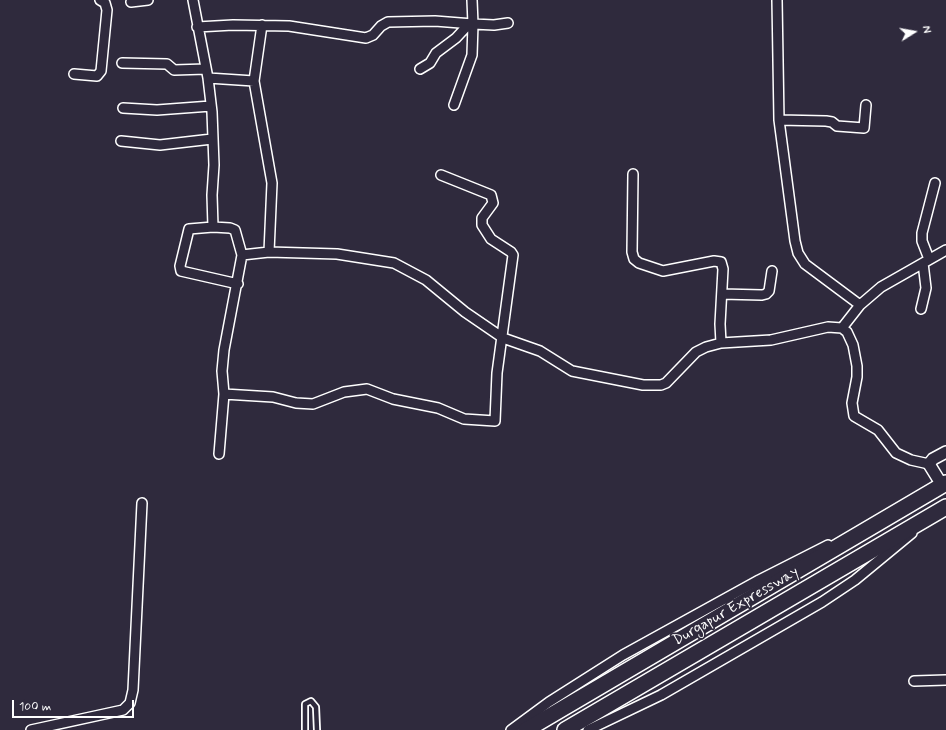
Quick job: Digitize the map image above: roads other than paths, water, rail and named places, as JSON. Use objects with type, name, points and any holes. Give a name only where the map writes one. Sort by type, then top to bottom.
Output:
[{"type":"highway","name":"Durgapur Expressway","points":[[526,730],[944,484]]},
{"type":"highway","name":"Durgapur Expressway","points":[[565,730],[940,510]]},
{"type":"street","points":[[74,74],[97,76],[101,71],[107,10],[105,2],[100,0]]},
{"type":"street","points":[[131,2],[148,0]]},
{"type":"street","points":[[193,0],[207,74],[211,106],[214,165],[212,195],[213,227]]},
{"type":"street","points":[[454,105],[472,55],[472,0]]},
{"type":"street","points":[[777,0],[779,120],[795,241],[798,253],[805,264],[860,305]]},
{"type":"street","points":[[197,27],[262,25],[289,26],[366,38],[373,35],[381,26],[388,22],[435,21],[486,25],[508,23]]},
{"type":"street","points":[[420,69],[430,63],[436,53],[456,38],[471,24]]},
{"type":"street","points":[[262,25],[254,81],[272,183],[269,252]]},
{"type":"street","points":[[122,63],[167,64],[174,70],[254,81]]},
{"type":"street","points":[[779,120],[826,121],[832,122],[837,126],[864,128],[866,105]]},
{"type":"street","points":[[123,108],[157,110],[211,106]]},
{"type":"street","points":[[121,141],[160,145],[212,139]]},
{"type":"street","points":[[633,174],[632,252],[634,259],[639,264],[662,271],[718,261],[723,266],[720,324],[721,343]]},
{"type":"street","points":[[224,394],[273,397],[296,403],[313,404],[344,392],[367,389],[393,399],[438,408],[464,419],[494,421],[496,417],[497,373],[513,259],[512,253],[491,239],[482,225],[482,218],[492,203],[492,197],[488,193],[441,175]]},
{"type":"street","points":[[921,310],[926,288],[926,261],[922,233],[935,183]]},
{"type":"street","points":[[219,454],[224,394],[222,371],[224,350],[238,284],[242,255],[235,230],[230,228],[213,227],[189,229],[180,266],[181,271],[238,284]]},
{"type":"street","points":[[842,328],[860,305],[882,287],[946,250]]},
{"type":"street","points":[[242,255],[269,252],[337,254],[394,263],[426,280],[466,312],[503,338],[540,351],[572,371],[650,386],[666,383],[696,352],[706,347],[721,343],[771,340],[828,327],[842,328],[847,332],[853,345],[857,366],[857,377],[852,404],[854,416],[878,430],[896,452],[911,460],[929,464],[944,484]]},
{"type":"street","points":[[722,294],[766,294],[769,291],[772,271]]},
{"type":"street","points":[[929,464],[933,459],[946,452]]},
{"type":"street","points":[[31,730],[123,710],[130,703],[133,690],[142,503]]},
{"type":"street","points":[[588,730],[660,695],[827,598],[869,569],[940,510]]},
{"type":"street","points":[[512,730],[555,698],[623,655],[800,558],[890,517]]},
{"type":"street","points":[[914,681],[946,680]]},
{"type":"lane","points":[[305,730],[305,704],[311,701],[316,707],[317,730]]}]
